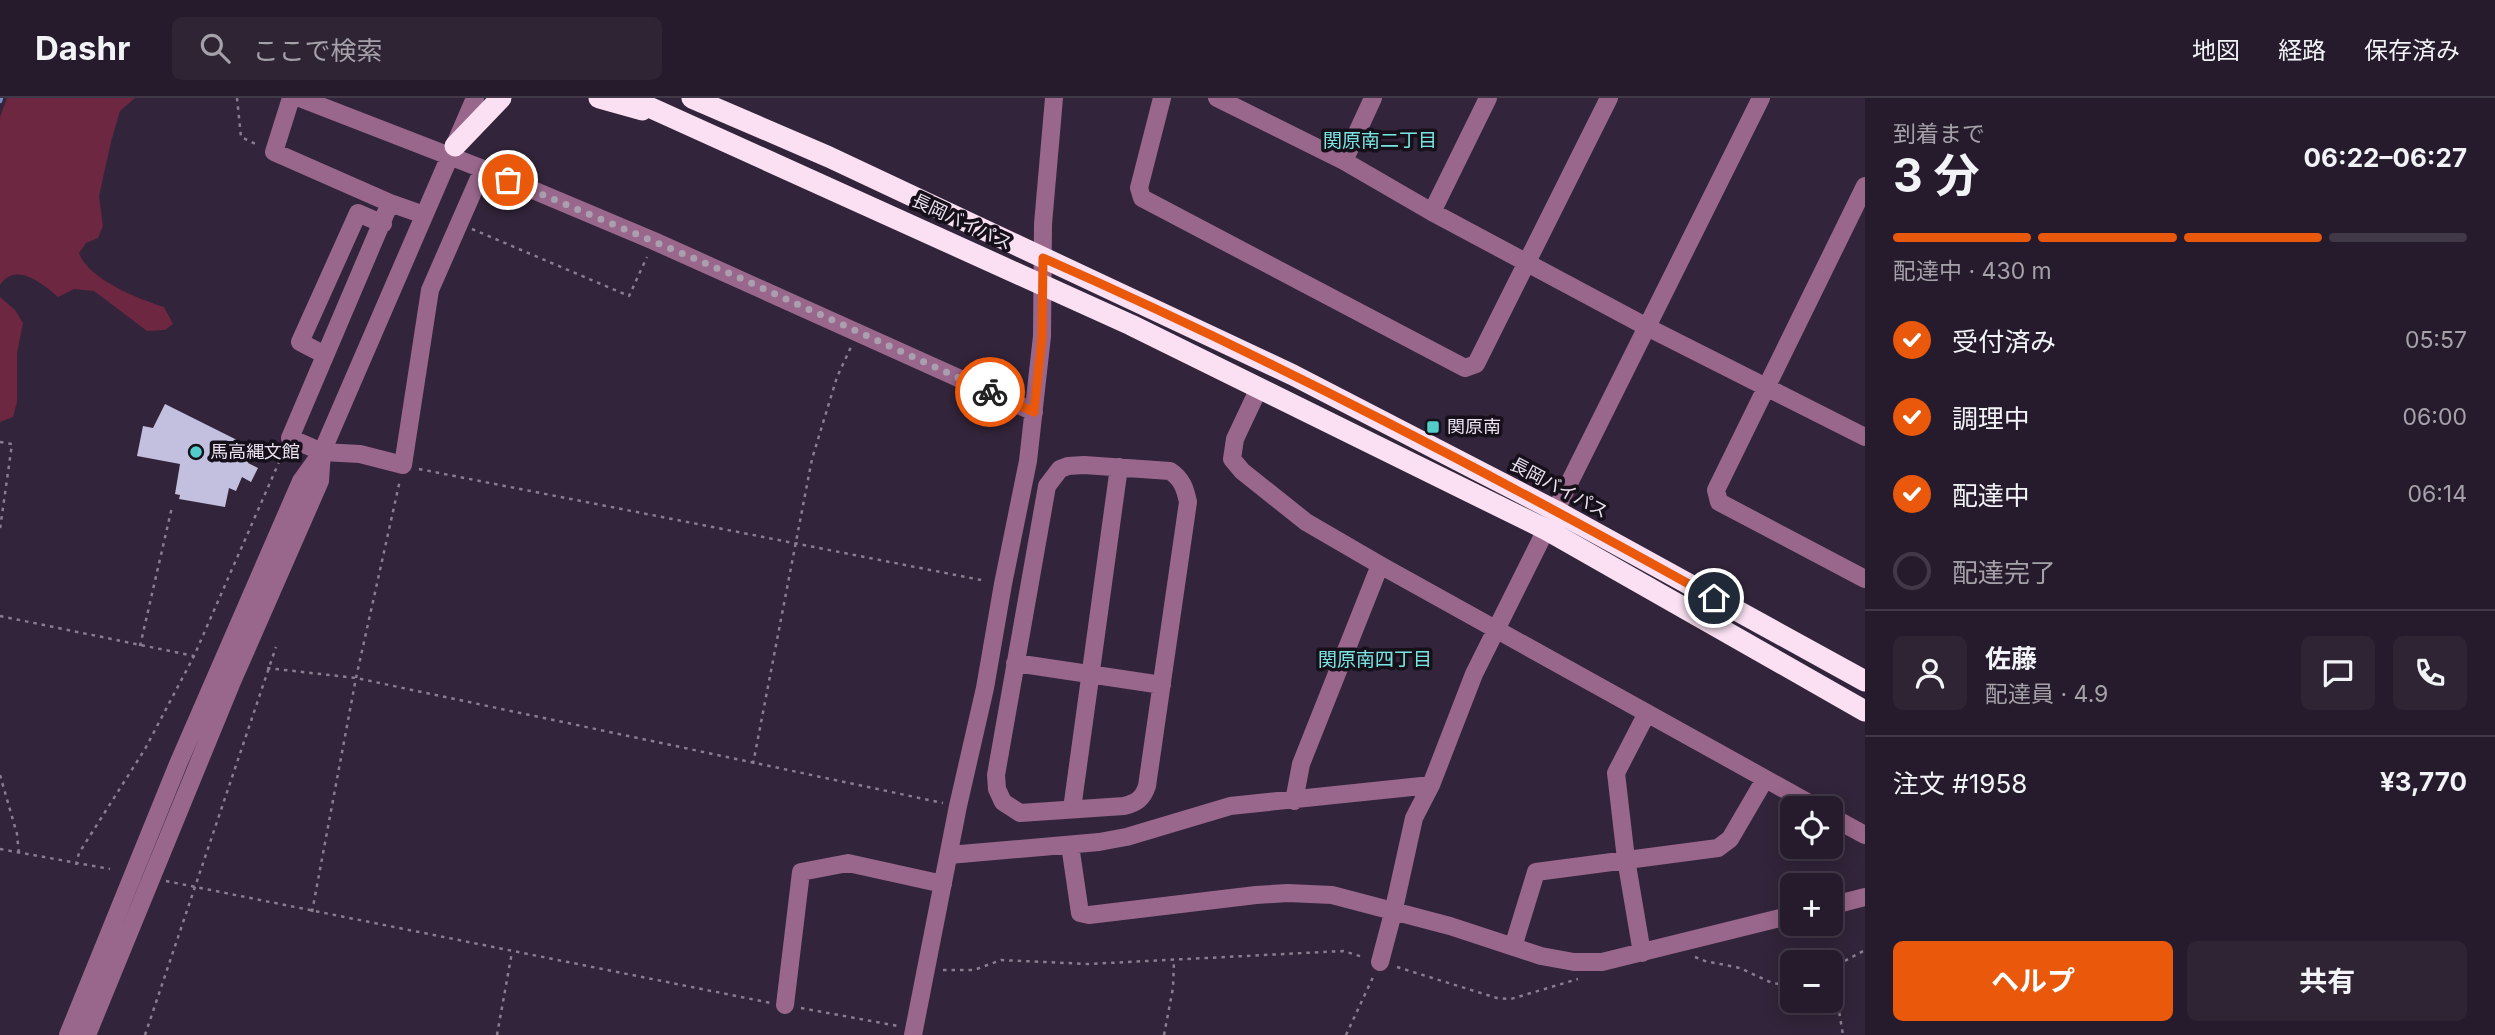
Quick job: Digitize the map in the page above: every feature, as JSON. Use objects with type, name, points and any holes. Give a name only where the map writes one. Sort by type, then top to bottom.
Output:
[{"type":"highway","points":[[453,151],[501,98]]},
{"type":"highway","points":[[600,98],[678,120]]},
{"type":"highway","name":"長岡バイパス","points":[[629,98],[1043,284],[1259,388],[1552,521],[1865,681]]},
{"type":"highway","name":"長岡バイパス","points":[[692,98],[829,157],[1293,374],[1552,521],[1865,711]]},
{"type":"street","points":[[291,98],[274,152],[390,203],[424,215]]},
{"type":"street","points":[[300,98],[453,151],[483,169],[654,241],[1034,412]]},
{"type":"street","points":[[68,1035],[178,764],[301,481],[322,452],[475,98]]},
{"type":"street","points":[[913,1032],[985,688],[1028,461],[1041,347],[1043,224],[1054,98]]},
{"type":"street","points":[[1162,98],[1139,188],[1142,198],[1465,368],[1476,364],[1609,98]]},
{"type":"street","points":[[1217,98],[1248,105],[1432,212],[1766,389],[1865,437]]},
{"type":"street","points":[[1344,161],[1373,98]]},
{"type":"street","points":[[1432,212],[1488,98]]},
{"type":"street","points":[[1380,962],[1394,913],[1414,818],[1431,785],[1474,674],[1761,98]]},
{"type":"street","points":[[390,203],[290,438],[322,452],[360,454],[403,466],[430,289],[483,169]]},
{"type":"street","points":[[1865,186],[1716,490],[1719,502],[1865,579]]},
{"type":"street","points":[[325,355],[300,342],[358,213],[383,224]]},
{"type":"street","points":[[1259,388],[1235,439],[1231,459],[1242,471],[1306,522],[1796,796]]},
{"type":"street","points":[[87,1035],[231,684],[320,481],[322,452]]},
{"type":"street","points":[[1068,466],[1170,471],[1177,475],[1186,490],[1188,502],[1143,796],[1124,806],[1020,813],[1003,802],[997,789],[996,775],[1015,663],[1048,485],[1054,475],[1068,466]]},
{"type":"street","points":[[1072,809],[1119,467]]},
{"type":"street","points":[[1294,801],[1301,764],[1380,565]]},
{"type":"street","points":[[1015,663],[1162,685]]},
{"type":"street","points":[[1642,953],[1626,859],[1616,773],[1647,713]]},
{"type":"street","points":[[1513,947],[1536,872],[1718,848],[1730,839],[1765,779]]},
{"type":"street","points":[[949,856],[1126,837],[1230,806],[1431,785]]},
{"type":"street","points":[[1843,823],[1865,835]]},
{"type":"street","points":[[1070,845],[1080,913],[1089,915],[1288,893],[1332,895],[1450,926],[1541,956],[1574,962],[1602,962],[1780,918]]},
{"type":"street","points":[[785,1005],[801,872],[848,863],[943,884]]},
{"type":"street","points":[[1843,903],[1865,897]]},
{"type":"path","points":[[237,98],[241,137],[274,152]]},
{"type":"path","points":[[459,223],[629,296],[654,241]]},
{"type":"path","points":[[752,764],[813,459],[838,377],[858,331]]},
{"type":"path","points":[[76,864],[79,853],[145,749],[194,656],[290,438]]},
{"type":"path","points":[[0,442],[12,444],[0,528]]},
{"type":"path","points":[[312,912],[356,678],[403,466],[1003,584]]},
{"type":"path","points":[[139,646],[172,507]]},
{"type":"path","points":[[0,617],[194,656]]},
{"type":"path","points":[[145,1035],[276,647]]},
{"type":"path","points":[[267,668],[356,678],[958,807]]},
{"type":"path","points":[[0,775],[18,834],[19,854]]},
{"type":"path","points":[[0,849],[110,869]]},
{"type":"path","points":[[163,881],[913,1032]]},
{"type":"path","points":[[1680,942],[1693,955],[1705,961],[1740,968],[1780,984]]},
{"type":"path","points":[[1843,962],[1865,950]]},
{"type":"path","points":[[927,967],[945,971],[974,970],[1001,960],[1088,964],[1343,951],[1446,980],[1497,998],[1511,999],[1579,979]]},
{"type":"path","points":[[497,1035],[512,952]]},
{"type":"path","points":[[1164,1035],[1173,988],[1174,960]]},
{"type":"path","points":[[1346,1035],[1380,962]]},
{"type":"path","points":[[1839,1013],[1843,1035]]},
{"type":"shaded area","points":[[7,98],[135,98],[120,111],[111,142],[99,196],[103,226],[98,238],[86,243],[79,253],[92,271],[115,287],[164,307],[173,324],[165,330],[147,331],[94,291],[74,289],[58,297],[37,281],[21,275],[6,278],[0,285],[0,117]]},
{"type":"shaded area","points":[[0,297],[15,310],[23,323],[17,353],[17,402],[13,417],[0,422]]},
{"type":"building","name":"馬高縄文館","points":[[165,404],[255,449],[248,463],[258,468],[251,482],[242,477],[236,491],[229,488],[225,507],[179,499],[180,495],[175,494],[180,464],[137,456],[143,426],[153,428]]},
{"type":"way so far","points":[[508,180],[738,277],[990,392]]},
{"type":"place","name":"関原南","points":[[1433,427]]},
{"type":"place","name":"馬高縄文館","points":[[196,452]]},
{"type":"district","name":"関原南二丁目","points":[[1380,140]]},
{"type":"district","name":"関原南四丁目","points":[[1375,659]]},
{"type":"route","points":[[990,392],[1034,412],[1042,336],[1043,258],[1293,374],[1714,598]]}]
